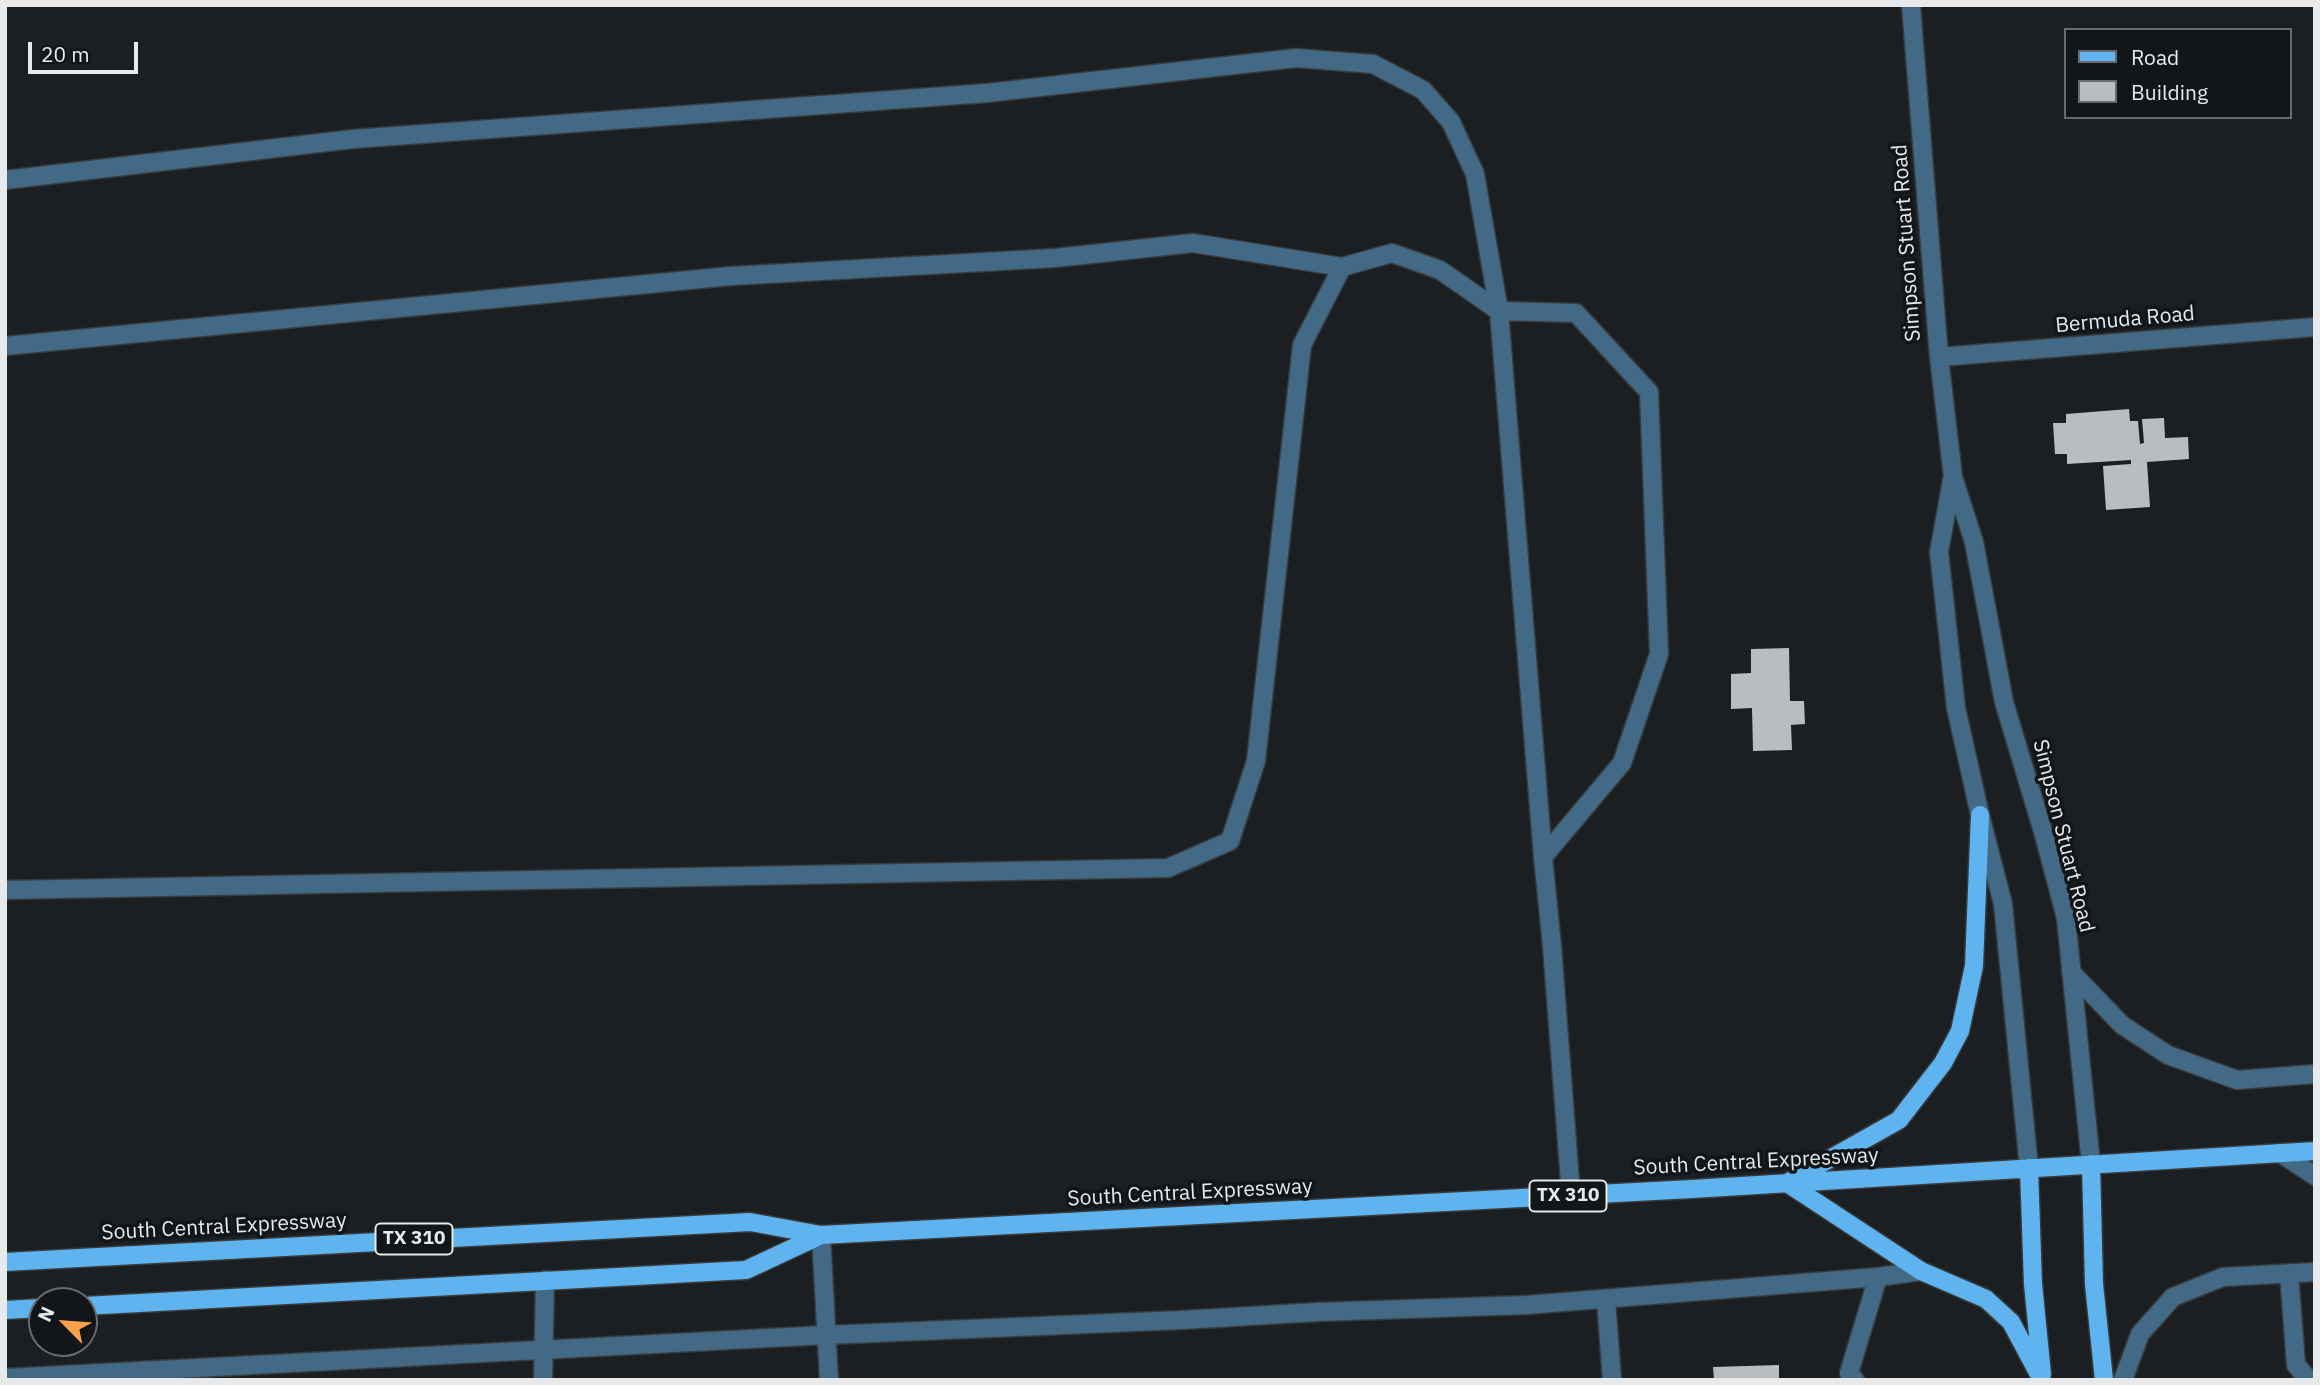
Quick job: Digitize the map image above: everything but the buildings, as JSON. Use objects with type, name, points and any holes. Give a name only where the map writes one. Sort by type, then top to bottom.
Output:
[{"type":"main road","points":[[1980,815],[1975,966],[1955,1042],[1943,1063],[1899,1120],[1787,1183],[1921,1271],[1986,1299],[2011,1322],[2042,1380]]},
{"type":"main road","name":"South Central Expressway","points":[[5,1262],[751,1222],[821,1235],[1787,1183],[2315,1151]]},
{"type":"main road","name":"Simpson Stuart Road","points":[[2091,1164],[2095,1284],[2104,1380]]},
{"type":"main road","name":"Simpson Stuart Road","points":[[2029,1168],[2033,1284],[2042,1380]]},
{"type":"main road","name":"South Central Expressway","points":[[98,1305],[746,1270],[821,1235]]},
{"type":"main road","points":[[5,1310],[28,1309]]},
{"type":"street","name":"Simpson Stuart Road","points":[[1912,5],[1939,358],[1953,477],[1974,541],[2004,702],[2066,918],[2091,1164]]},
{"type":"street","points":[[5,180],[353,139],[987,93],[1296,58],[1373,64],[1423,90],[1451,122],[1475,174],[1499,312],[1571,1195]]},
{"type":"street","points":[[5,346],[731,276],[1055,258],[1193,243],[1342,267],[1392,253],[1440,271],[1499,312],[1576,313],[1649,393],[1659,654],[1622,762],[1543,857]]},
{"type":"street","points":[[5,890],[1168,868],[1230,841],[1256,761],[1302,345],[1342,267]]},
{"type":"street","name":"Bermuda Road","points":[[1939,358],[2315,327]]},
{"type":"street","name":"Simpson Stuart Road","points":[[1953,477],[1940,552],[1956,708],[2003,904],[2029,1168]]},
{"type":"street","points":[[2071,972],[2122,1026],[2168,1055],[2237,1080],[2315,1074]]},
{"type":"street","points":[[2280,1153],[2315,1176]]},
{"type":"street","points":[[821,1235],[829,1380]]},
{"type":"street","points":[[5,1378],[251,1373],[543,1351],[826,1335],[1606,1300],[1921,1271]]},
{"type":"street","points":[[2123,1380],[2140,1334],[2173,1297],[2223,1277],[2315,1272]]},
{"type":"street","points":[[2289,1273],[2296,1365],[2309,1380]]},
{"type":"street","points":[[1855,1380],[1849,1373],[1878,1277]]},
{"type":"street","points":[[543,1380],[545,1280]]},
{"type":"street","points":[[1606,1300],[1612,1380]]}]
